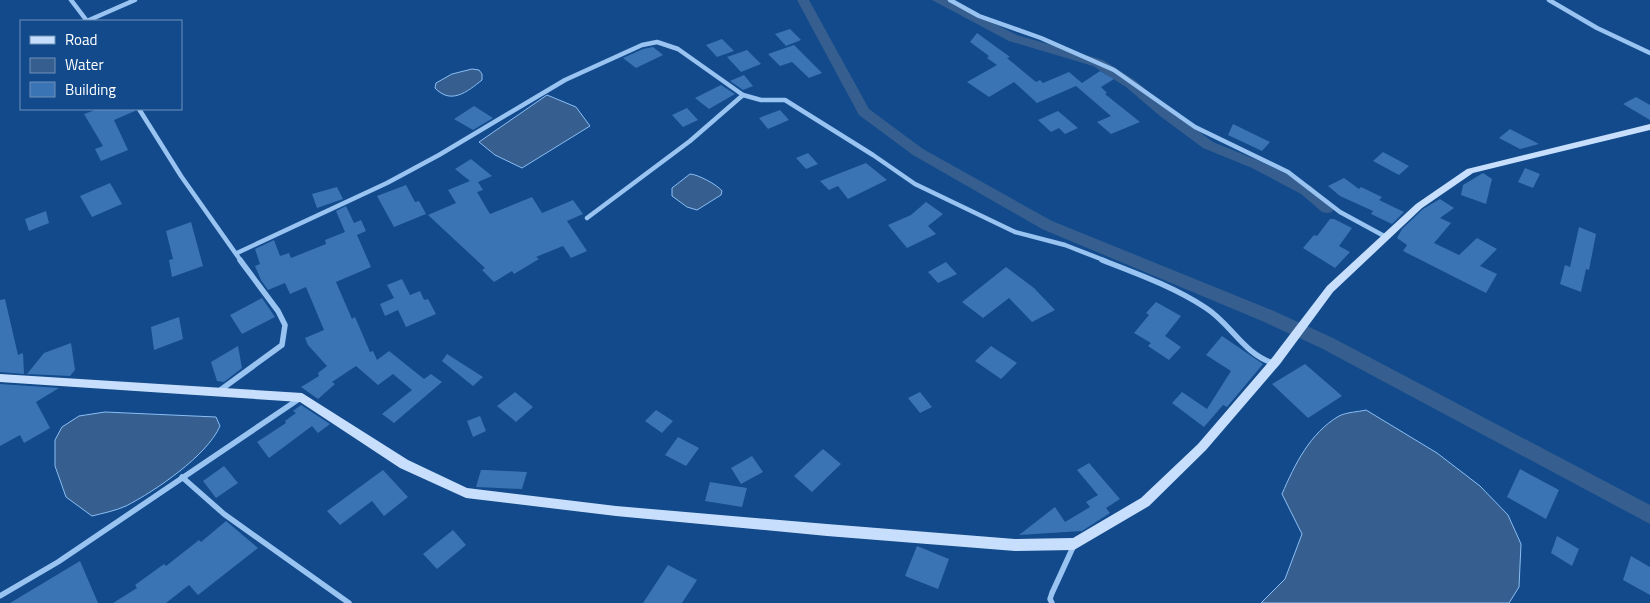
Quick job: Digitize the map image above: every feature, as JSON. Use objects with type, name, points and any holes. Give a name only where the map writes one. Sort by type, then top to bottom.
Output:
[{"type":"main road","points":[[0,378],[302,398],[404,464],[466,493],[616,511],[827,530],[1015,545],[1074,544],[1145,502],[1202,447],[1275,362],[1330,289],[1419,206],[1470,171],[1650,127]]},
{"type":"street","points":[[71,0],[86,20]]},
{"type":"street","points":[[89,20],[135,0]]},
{"type":"street","points":[[950,0],[979,16],[1041,38],[1114,70],[1195,127],[1288,172],[1340,212],[1386,237]]},
{"type":"street","points":[[1549,0],[1597,28],[1650,53]]},
{"type":"street","points":[[237,253],[256,242],[306,221],[414,169],[566,79],[610,58],[649,43],[659,42],[673,47],[711,71],[743,95],[761,100],[785,100],[873,155],[915,184],[997,224],[1015,232],[1065,245],[1102,258],[1165,285],[1207,308],[1228,325],[1244,345],[1263,360],[1275,362]]},
{"type":"street","points":[[587,218],[690,141],[743,95]]},
{"type":"street","points":[[140,110],[181,176],[278,311],[286,325],[282,346],[219,392]]},
{"type":"street","points":[[0,596],[58,562],[302,398]]},
{"type":"street","points":[[182,477],[224,514],[349,603]]},
{"type":"street","points":[[1052,603],[1050,599],[1052,593],[1074,544]]},
{"type":"water","points":[[472,69],[479,70],[482,74],[482,80],[471,89],[459,95],[447,96],[435,88],[436,83],[452,74]]},
{"type":"water","points":[[547,95],[576,107],[590,126],[522,168],[495,155],[479,142]]},
{"type":"water","points":[[690,174],[716,186],[722,191],[721,195],[697,210],[687,207],[672,196],[672,188]]},
{"type":"water","points":[[1366,410],[1437,453],[1480,486],[1508,515],[1521,544],[1519,587],[1509,603],[1261,603],[1285,579],[1302,534],[1282,494],[1292,472],[1312,440],[1329,423],[1339,416]]},
{"type":"water","points":[[105,412],[216,417],[220,426],[204,449],[165,482],[126,506],[92,516],[66,497],[55,466],[55,440],[62,427],[79,416]]},
{"type":"building","points":[[790,29],[801,40],[786,46],[775,34]]},
{"type":"building","points":[[977,33],[1010,57],[1007,58],[1036,82],[1040,80],[1043,83],[1069,72],[1082,83],[1100,71],[1114,79],[1101,87],[1107,93],[1105,94],[1140,122],[1111,134],[1097,122],[1111,116],[1076,86],[1037,103],[1014,82],[989,97],[967,82],[997,65],[987,58],[989,56],[970,42]]},
{"type":"building","points":[[722,39],[734,51],[717,57],[706,45]]},
{"type":"building","points":[[794,45],[822,73],[809,78],[792,62],[780,66],[768,54]]},
{"type":"building","points":[[653,47],[663,55],[636,68],[623,58],[643,49]]},
{"type":"building","points":[[747,50],[761,64],[741,72],[727,57]]},
{"type":"building","points":[[744,75],[753,86],[743,90],[730,81]]},
{"type":"building","points":[[721,85],[735,94],[709,109],[695,98]]},
{"type":"building","points":[[1636,97],[1650,105],[1650,120],[1623,104]]},
{"type":"building","points":[[474,106],[493,118],[473,130],[454,119]]},
{"type":"building","points":[[687,108],[698,120],[683,127],[672,115]]},
{"type":"building","points":[[95,110],[135,110],[114,120],[128,150],[101,161],[95,149],[103,146],[84,114]]},
{"type":"building","points":[[780,110],[789,120],[768,129],[759,118]]},
{"type":"building","points":[[1058,111],[1078,128],[1065,134],[1059,128],[1051,132],[1038,120]]},
{"type":"building","points":[[1233,124],[1270,142],[1262,151],[1228,135]]},
{"type":"building","points":[[1510,129],[1539,144],[1520,149],[1499,138]]},
{"type":"building","points":[[1383,152],[1409,166],[1399,175],[1373,161]]},
{"type":"building","points":[[808,153],[818,164],[806,169],[796,158]]},
{"type":"building","points":[[471,159],[492,176],[478,182],[483,190],[477,192],[490,214],[532,197],[542,213],[573,200],[583,214],[567,221],[587,251],[571,258],[563,246],[536,257],[539,259],[514,274],[512,271],[494,282],[482,270],[485,268],[428,215],[456,203],[448,190],[470,181],[455,169]]},
{"type":"building","points":[[866,163],[887,180],[848,199],[838,186],[829,190],[820,181]]},
{"type":"building","points":[[1525,168],[1540,174],[1533,188],[1518,182]]},
{"type":"building","points":[[1483,173],[1492,179],[1486,204],[1461,195],[1463,185]]},
{"type":"building","points":[[1344,178],[1359,189],[1361,187],[1382,197],[1379,200],[1404,212],[1392,224],[1371,214],[1373,211],[1340,196],[1328,186]]},
{"type":"building","points":[[110,183],[122,204],[92,217],[80,196]]},
{"type":"building","points":[[406,185],[415,202],[419,201],[426,214],[394,227],[377,196]]},
{"type":"building","points":[[337,187],[343,199],[317,208],[312,194]]},
{"type":"building","points":[[1440,199],[1454,208],[1440,218],[1451,223],[1434,243],[1459,255],[1477,238],[1497,249],[1480,266],[1497,274],[1486,293],[1403,251],[1407,245],[1397,238],[1402,229],[1423,209]]},
{"type":"building","points":[[926,202],[943,214],[928,226],[936,234],[907,248],[888,225],[911,215]]},
{"type":"building","points":[[346,206],[354,223],[361,220],[366,231],[357,235],[371,267],[336,282],[352,319],[355,317],[370,352],[373,351],[377,360],[389,351],[424,379],[431,374],[442,382],[394,423],[382,414],[412,390],[393,374],[378,385],[356,366],[332,382],[335,384],[318,399],[301,387],[319,376],[318,373],[327,366],[308,345],[305,338],[324,330],[306,287],[290,294],[285,283],[268,290],[255,266],[260,264],[255,249],[274,240],[280,256],[289,253],[291,258],[326,244],[325,240],[345,232],[336,211]]},
{"type":"building","points":[[46,211],[49,223],[29,231],[25,219]]},
{"type":"building","points":[[1330,219],[1334,219],[1352,228],[1339,246],[1350,252],[1335,268],[1303,248],[1314,235],[1317,236]]},
{"type":"building","points":[[191,222],[203,266],[172,277],[169,260],[173,259],[166,231]]},
{"type":"building","points":[[1579,227],[1596,234],[1589,270],[1586,269],[1581,292],[1560,284],[1565,265],[1570,267]]},
{"type":"building","points":[[946,262],[957,274],[938,283],[928,272]]},
{"type":"building","points":[[1006,267],[1034,288],[1055,310],[1032,322],[1009,298],[983,318],[962,302]]},
{"type":"building","points":[[402,279],[410,295],[420,291],[424,300],[428,299],[436,314],[406,327],[398,310],[385,316],[380,304],[394,298],[387,285]]},
{"type":"building","points":[[262,298],[275,317],[242,334],[230,315]]},
{"type":"building","points":[[5,299],[18,355],[23,353],[24,374],[0,372],[0,300]]},
{"type":"building","points":[[1156,302],[1181,316],[1165,336],[1181,347],[1169,360],[1148,346],[1151,343],[1134,333],[1149,315],[1146,313]]},
{"type":"building","points":[[179,317],[183,339],[154,350],[151,327]]},
{"type":"building","points":[[1222,336],[1263,364],[1227,407],[1223,405],[1204,427],[1172,403],[1182,392],[1207,409],[1231,371],[1206,355]]},
{"type":"building","points":[[71,343],[75,370],[70,376],[27,374],[44,353]]},
{"type":"building","points":[[238,346],[242,368],[224,382],[217,381],[211,362]]},
{"type":"building","points":[[991,346],[1017,363],[1001,379],[975,361]]},
{"type":"building","points":[[447,354],[483,377],[473,386],[442,361]]},
{"type":"building","points":[[1305,364],[1342,396],[1308,418],[1272,384]]},
{"type":"building","points":[[0,384],[59,388],[36,402],[50,428],[24,443],[20,435],[0,446]]},
{"type":"building","points":[[515,392],[533,407],[516,422],[497,406]]},
{"type":"building","points":[[920,392],[932,407],[920,413],[908,398]]},
{"type":"building","points":[[301,405],[330,424],[318,433],[312,426],[269,458],[257,442],[286,423],[285,421],[296,413],[293,411]]},
{"type":"building","points":[[656,410],[673,421],[662,433],[645,421]]},
{"type":"building","points":[[480,416],[486,431],[473,437],[467,421]]},
{"type":"building","points":[[678,437],[699,448],[686,466],[665,455]]},
{"type":"building","points":[[823,449],[841,464],[812,492],[794,476]]},
{"type":"building","points":[[752,456],[763,472],[741,484],[731,468]]},
{"type":"building","points":[[1089,463],[1120,499],[1106,508],[1110,513],[1082,531],[1019,535],[1055,507],[1065,522],[1090,507],[1086,502],[1098,495],[1077,470]]},
{"type":"building","points":[[224,466],[238,483],[216,498],[203,481]]},
{"type":"building","points":[[1520,469],[1559,490],[1546,519],[1507,497]]},
{"type":"building","points":[[383,470],[408,497],[384,516],[372,501],[340,525],[327,511]]},
{"type":"building","points":[[481,470],[527,472],[522,489],[476,487]]},
{"type":"building","points":[[710,482],[747,488],[742,507],[705,501]]},
{"type":"building","points":[[226,521],[258,548],[198,595],[189,585],[166,603],[113,603],[137,588],[135,585],[164,564],[166,566],[199,540],[201,542]]},
{"type":"building","points":[[453,530],[466,545],[437,569],[423,554]]},
{"type":"building","points":[[1557,536],[1579,549],[1572,566],[1551,553]]},
{"type":"building","points":[[917,546],[949,559],[938,589],[905,576]]},
{"type":"building","points":[[1631,556],[1650,567],[1650,595],[1623,580]]},
{"type":"building","points":[[80,561],[98,603],[10,603]]},
{"type":"building","points":[[668,565],[697,580],[682,603],[643,603]]},
{"type":"waterway","points":[[803,0],[864,112],[918,152],[1047,225],[1268,316],[1327,343],[1650,515]]},
{"type":"waterway","points":[[938,0],[1013,38],[1098,63],[1131,84],[1165,113],[1208,145],[1257,165],[1306,190],[1327,208]]}]
